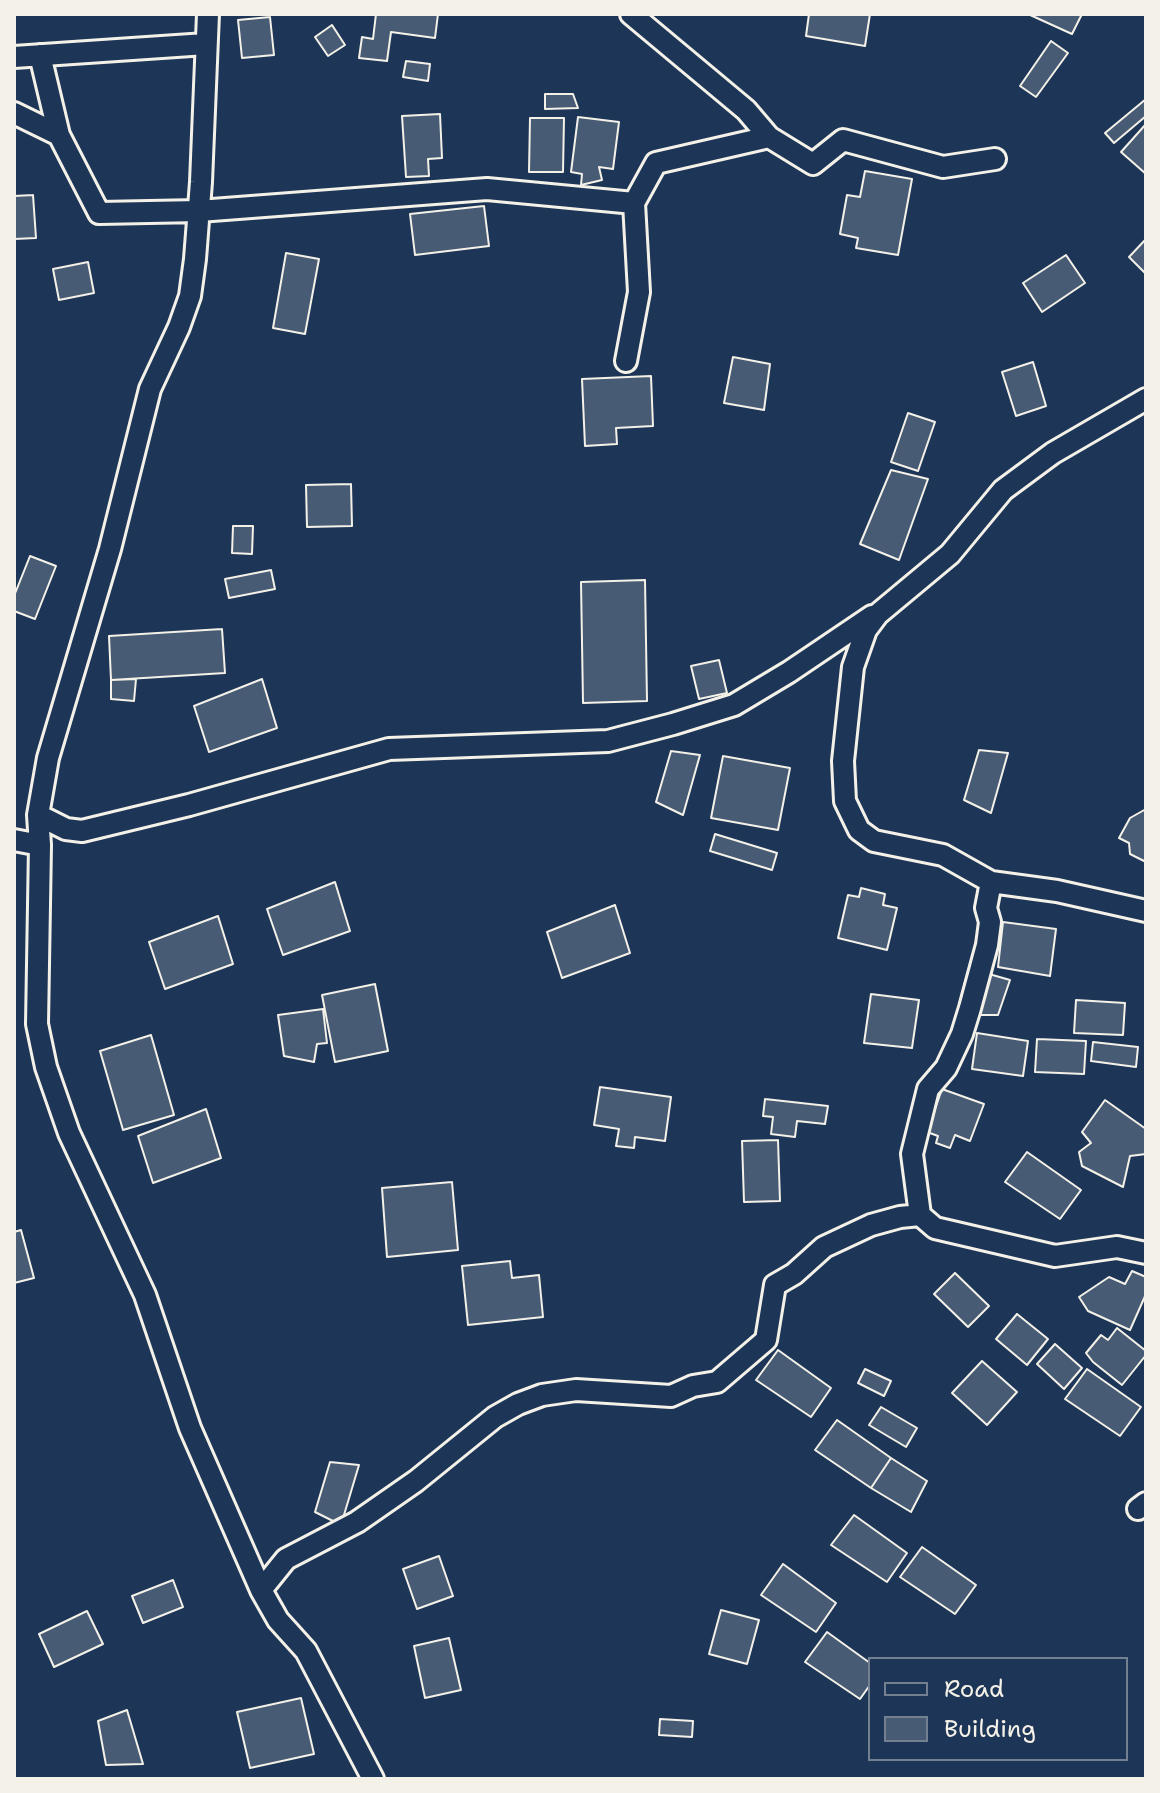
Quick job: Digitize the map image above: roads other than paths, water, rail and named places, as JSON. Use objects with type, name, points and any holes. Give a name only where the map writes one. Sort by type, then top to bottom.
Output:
[{"type":"street","points":[[208,14],[199,211],[190,296],[150,389],[110,549],[48,758],[38,815],[37,1024],[46,1067],[69,1133],[145,1295],[190,1428],[261,1590],[278,1620],[306,1651],[373,1779]]},
{"type":"street","points":[[631,14],[746,110],[769,137],[813,164],[843,140],[943,167],[995,159]]},
{"type":"street","points":[[14,57],[206,44]]},
{"type":"street","points":[[40,55],[59,135],[99,213],[199,211],[487,189],[634,203]]},
{"type":"street","points":[[14,113],[59,135]]},
{"type":"street","points":[[626,361],[639,292],[634,203],[656,163],[769,137]]},
{"type":"street","points":[[38,815],[66,829],[82,831],[189,805],[389,749],[608,741],[734,705],[889,604],[950,554],[1003,490],[1053,453],[1146,399]]},
{"type":"street","points":[[889,604],[866,630],[853,667],[843,761],[845,801],[859,830],[874,841],[943,855],[991,882],[1057,891],[1146,911]]},
{"type":"street","points":[[14,840],[40,845]]},
{"type":"street","points":[[991,882],[986,908],[990,922],[987,945],[970,1008],[946,1068],[928,1089],[912,1154],[920,1215],[935,1228],[1055,1256],[1117,1247],[1146,1253]]},
{"type":"street","points":[[261,1590],[286,1559],[369,1514],[416,1481],[495,1417],[518,1404],[542,1395],[576,1390],[671,1396],[693,1386],[717,1382],[766,1340],[775,1285],[794,1274],[824,1247],[871,1225],[920,1215]]}]
